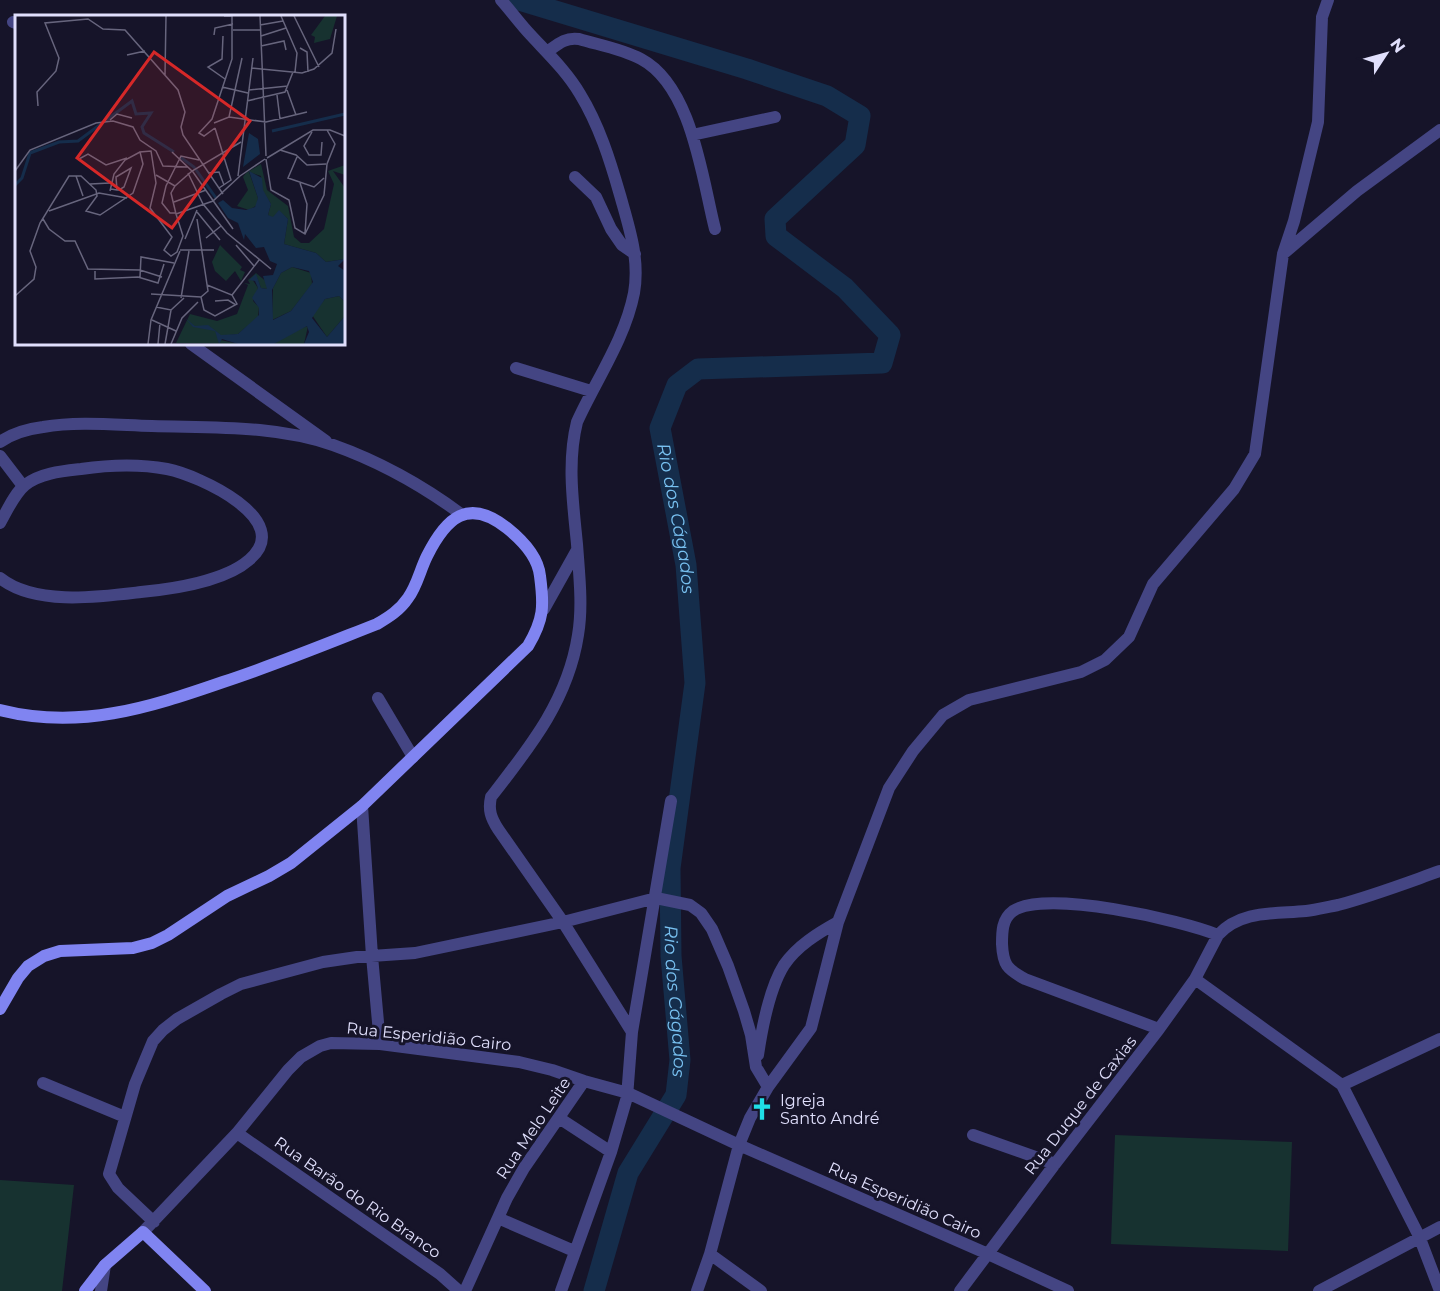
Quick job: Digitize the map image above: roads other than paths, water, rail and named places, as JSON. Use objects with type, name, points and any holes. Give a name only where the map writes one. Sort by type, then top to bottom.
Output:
[{"type":"main road","points":[[0,710],[48,718],[79,719],[129,712],[161,704],[249,674],[376,624],[390,617],[402,607],[410,596],[437,539],[461,514],[483,513],[501,523],[521,539],[531,552],[540,572],[544,609],[540,623],[528,646],[362,806],[291,863],[227,896],[152,943],[134,948],[60,951],[44,956],[28,966],[18,978],[0,1009]]},
{"type":"main road","points":[[85,1291],[105,1265],[143,1232],[205,1291]]},
{"type":"street","points":[[501,0],[579,92],[603,142],[631,232],[635,254],[634,292],[628,316],[578,422],[571,456],[580,598],[579,633],[569,672],[538,736],[491,797],[489,806],[491,819],[563,922],[632,1032]]},
{"type":"street","points":[[697,1291],[710,1254],[734,1143],[768,1087],[811,1028],[838,922],[889,788],[913,751],[943,715],[969,700],[1081,672],[1105,660],[1129,637],[1153,584],[1234,489],[1255,454],[1283,254],[1315,142],[1318,122],[1322,17],[1328,0]]},
{"type":"street","points":[[547,52],[569,38],[640,58],[655,68],[678,100],[692,135],[715,229]]},
{"type":"street","points":[[692,135],[775,117]]},
{"type":"street","points":[[1283,254],[1357,191],[1440,130]]},
{"type":"street","points":[[575,177],[596,197],[610,229],[622,244],[635,254]]},
{"type":"street","points":[[192,345],[333,445],[409,481],[461,514]]},
{"type":"street","points":[[516,368],[591,391]]},
{"type":"street","points":[[0,442],[19,432],[45,426],[97,424],[244,429],[293,435],[333,445]]},
{"type":"street","points":[[0,456],[23,486]]},
{"type":"street","points":[[0,523],[4,507],[23,486],[42,476],[89,467],[122,466],[169,469],[229,495],[240,502],[258,524],[262,538],[255,555],[241,566],[197,583],[172,589],[129,594],[51,597],[19,589],[0,578]]},
{"type":"street","points":[[544,609],[577,550]]},
{"type":"street","points":[[378,698],[413,757]]},
{"type":"street","points":[[561,1291],[610,1152],[628,1093],[632,1032],[659,899],[671,801]]},
{"type":"street","points":[[362,806],[380,1044]]},
{"type":"street","points":[[1159,1029],[1015,974],[1007,968],[1004,961],[1003,924],[1016,910],[1032,904],[1063,904],[1150,915],[1179,921],[1218,935],[1237,920],[1255,915],[1310,911],[1337,905],[1440,871]]},
{"type":"street","points":[[154,1222],[118,1188],[109,1174],[141,1066],[153,1041],[177,1019],[241,984],[323,962],[415,953],[659,899],[690,905],[702,913],[712,929],[728,966],[751,1035],[756,1067],[768,1087]]},
{"type":"street","points":[[756,1067],[763,1026],[777,979],[784,965],[802,945],[838,922]]},
{"type":"street","name":"Rua Duque de Caxias","points":[[960,1291],[1195,980],[1218,935]]},
{"type":"street","points":[[1195,980],[1342,1085],[1419,1236],[1440,1291]]},
{"type":"street","points":[[1342,1085],[1440,1039]]},
{"type":"street","name":"Rua Esperidião Cairo","points":[[143,1232],[237,1133],[288,1070],[310,1051],[331,1043],[380,1044],[519,1062],[628,1093],[734,1143],[1068,1291]]},
{"type":"street","name":"Rua Melo Leite","points":[[465,1291],[507,1198],[524,1168],[584,1081]]},
{"type":"street","points":[[44,1083],[125,1117]]},
{"type":"street","points":[[559,1118],[610,1152]]},
{"type":"street","name":"Rua Barão do Rio Branco","points":[[237,1133],[440,1274],[459,1291]]},
{"type":"street","points":[[973,1135],[1054,1164]]},
{"type":"street","points":[[498,1218],[574,1251]]},
{"type":"street","points":[[1319,1291],[1419,1236],[1440,1227]]},
{"type":"street","points":[[710,1254],[761,1291]]},
{"type":"street","points":[[101,1291],[105,1265]]},
{"type":"waterway","name":"Rio dos Cágados","points":[[519,0],[747,69],[827,96],[860,116],[855,145],[775,219],[776,236],[845,288],[890,335],[882,363],[698,369],[677,385],[660,428],[686,565],[695,683],[670,868],[671,956],[680,1060],[676,1095],[628,1173],[594,1291]]},
{"type":"place","name":"Igreja Santo André","points":[[762,1109]]}]
